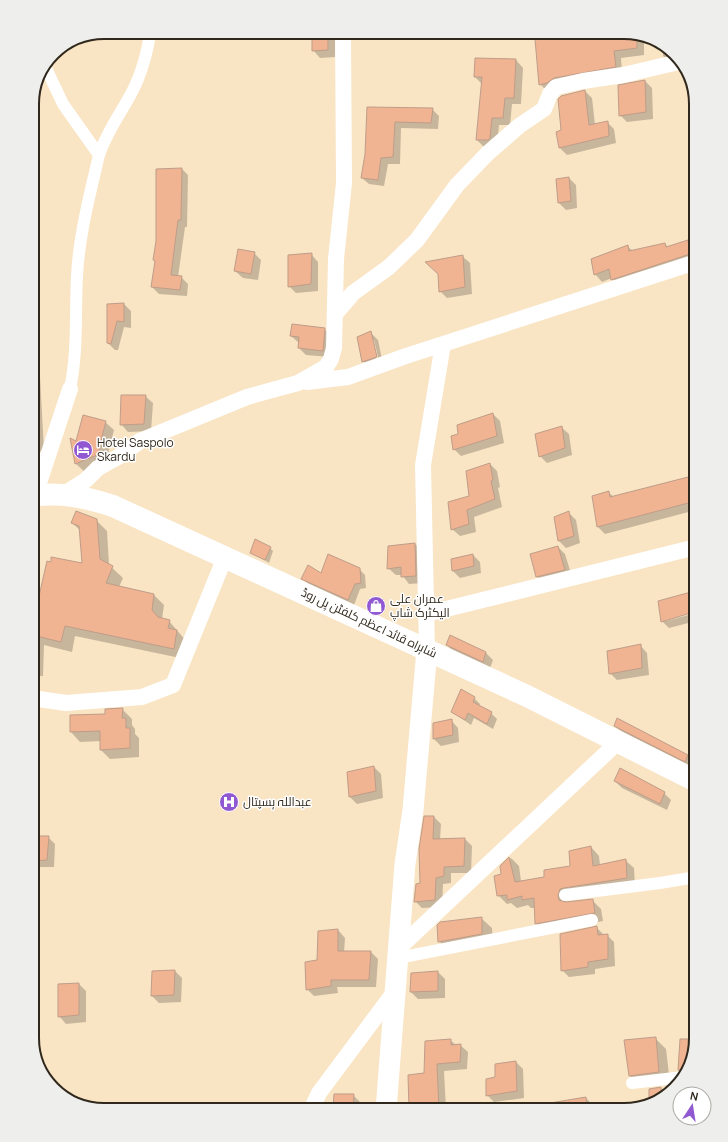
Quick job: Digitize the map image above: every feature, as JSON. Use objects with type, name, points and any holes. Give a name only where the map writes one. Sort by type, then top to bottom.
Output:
[{"type":"highway","name":"شاہراہ قائد اعظم کلفٹن پل روڈ","points":[[39,495],[64,494],[88,498],[113,506],[527,696],[689,778]]},
{"type":"street","points":[[39,480],[70,389],[77,327],[77,275],[87,209],[99,155],[104,138],[133,91],[148,46],[149,39]]},
{"type":"street","points":[[298,383],[326,367],[331,359],[334,348],[336,313],[336,259],[344,184],[343,39]]},
{"type":"street","points":[[336,313],[353,293],[389,267],[417,240],[457,185],[488,153],[519,126],[544,109],[550,94],[556,87],[623,75],[675,63]]},
{"type":"street","points":[[48,72],[63,104],[99,155]]},
{"type":"street","points":[[64,494],[86,480],[98,468],[120,456],[140,441],[247,397],[298,383],[348,377],[443,344],[689,264]]},
{"type":"street","points":[[387,1103],[405,864],[413,810],[427,650],[423,465],[443,344]]},
{"type":"street","points":[[426,614],[689,549]]},
{"type":"street","points":[[39,699],[66,703],[142,697],[173,685],[225,557]]},
{"type":"street","points":[[398,953],[618,742]]},
{"type":"street","points":[[565,895],[689,878]]},
{"type":"street","points":[[398,953],[592,920]]},
{"type":"street","points":[[314,1103],[319,1093],[395,991]]},
{"type":"street","points":[[632,1083],[676,1078]]},
{"type":"building","points":[[312,39],[328,39],[328,50],[312,51]]},
{"type":"building","points":[[535,39],[637,40],[637,48],[614,51],[616,67],[554,78],[547,83],[539,85]]},
{"type":"building","points":[[475,58],[516,59],[514,98],[505,98],[503,118],[492,118],[490,138],[488,140],[476,140],[482,77],[474,77]]},
{"type":"building","points":[[645,80],[646,112],[619,116],[618,85]]},
{"type":"building","points":[[585,90],[589,125],[608,121],[609,136],[559,148],[556,132],[561,130],[558,99],[561,96]]},
{"type":"building","points":[[367,107],[433,108],[431,123],[395,122],[393,157],[381,158],[378,180],[361,178],[365,154]]},
{"type":"building","points":[[182,168],[181,220],[178,220],[171,275],[182,276],[180,290],[151,287],[156,241],[156,169]]},
{"type":"building","points":[[569,177],[571,201],[558,203],[556,179]]},
{"type":"building","points":[[688,240],[689,254],[611,280],[609,269],[594,275],[591,259],[628,245],[629,251],[665,243],[666,247]]},
{"type":"building","points":[[238,249],[255,252],[251,274],[234,271]]},
{"type":"building","points":[[312,253],[311,284],[288,287],[288,255]]},
{"type":"building","points":[[463,255],[465,287],[439,292],[438,274],[425,262]]},
{"type":"building","points":[[124,303],[124,322],[117,321],[111,344],[107,343],[107,304]]},
{"type":"building","points":[[292,324],[325,328],[323,351],[298,348],[299,337],[290,336]]},
{"type":"building","points":[[371,331],[377,357],[362,362],[357,337]]},
{"type":"building","points":[[121,395],[146,395],[144,424],[120,425]]},
{"type":"building","points":[[493,413],[497,436],[453,450],[451,436],[458,434],[457,425]]},
{"type":"building","points":[[83,415],[106,421],[99,449],[102,453],[75,464],[70,438],[76,441]]},
{"type":"building","points":[[562,426],[565,448],[539,457],[535,434]]},
{"type":"building","points":[[490,463],[493,480],[491,481],[495,499],[467,510],[469,524],[451,530],[448,502],[469,496],[466,471]]},
{"type":"building","points":[[689,477],[689,503],[597,527],[592,496],[609,491],[610,497]]},
{"type":"building","points":[[76,511],[97,519],[100,559],[113,566],[106,583],[154,594],[152,610],[158,617],[170,620],[168,628],[177,630],[174,649],[65,626],[61,642],[39,637],[39,596],[47,561],[51,562],[51,557],[82,563],[79,526],[71,523]]},
{"type":"building","points":[[569,511],[574,536],[558,541],[554,517]]},
{"type":"building","points":[[255,539],[271,547],[265,560],[250,553]]},
{"type":"building","points":[[415,543],[416,576],[401,577],[401,567],[387,569],[388,546]]},
{"type":"building","points":[[558,546],[565,570],[536,577],[530,554]]},
{"type":"building","points":[[328,554],[360,568],[361,583],[355,584],[348,600],[301,579],[308,565],[321,573]]},
{"type":"building","points":[[473,554],[474,566],[452,571],[451,559]]},
{"type":"building","points":[[689,593],[689,614],[661,622],[658,601]]},
{"type":"building","points":[[450,635],[486,652],[483,662],[446,645]]},
{"type":"building","points":[[641,644],[642,668],[609,674],[607,651]]},
{"type":"building","points":[[461,689],[475,697],[473,702],[492,712],[487,724],[468,713],[465,720],[451,712]]},
{"type":"building","points":[[123,708],[122,718],[126,718],[126,728],[130,728],[130,748],[100,750],[100,731],[70,732],[70,715],[105,714],[105,709]]},
{"type":"building","points":[[617,718],[688,755],[685,762],[614,726]]},
{"type":"building","points":[[452,719],[453,735],[433,739],[433,723]]},
{"type":"building","points":[[374,766],[376,791],[349,797],[347,772]]},
{"type":"building","points":[[620,768],[665,792],[660,804],[614,781]]},
{"type":"building","points":[[424,816],[434,816],[433,839],[465,838],[464,866],[444,867],[444,876],[436,878],[435,900],[414,902],[416,884],[420,883],[419,849]]},
{"type":"building","points":[[39,836],[49,836],[47,860],[39,861]]},
{"type":"building","points":[[591,846],[593,866],[626,859],[627,878],[560,889],[558,896],[559,900],[566,902],[593,899],[595,913],[535,924],[534,898],[522,900],[522,896],[507,900],[507,895],[497,896],[494,876],[501,874],[500,866],[509,857],[515,882],[544,877],[544,870],[570,866],[569,851]]},
{"type":"building","points":[[482,917],[482,934],[438,942],[437,925],[440,922]]},
{"type":"building","points":[[597,926],[598,935],[608,934],[608,959],[588,962],[588,967],[561,971],[560,934]]},
{"type":"building","points":[[338,929],[338,951],[371,951],[369,980],[331,980],[331,986],[306,990],[305,962],[317,960],[318,931]]},
{"type":"building","points":[[175,970],[174,995],[151,996],[152,971]]},
{"type":"building","points":[[438,971],[438,991],[410,992],[411,973]]},
{"type":"building","points":[[79,983],[79,1015],[58,1017],[58,984]]},
{"type":"building","points":[[656,1037],[659,1072],[629,1076],[624,1040]]},
{"type":"building","points":[[451,1039],[451,1045],[461,1044],[460,1062],[437,1064],[439,1103],[409,1103],[408,1075],[424,1073],[425,1041]]},
{"type":"building","points":[[680,1039],[689,1039],[687,1055],[680,1070],[678,1070]]},
{"type":"building","points":[[516,1061],[517,1091],[486,1096],[486,1079],[495,1077],[495,1064]]},
{"type":"building","points":[[661,1087],[661,1091],[649,1098],[649,1089]]},
{"type":"building","points":[[334,1094],[354,1094],[353,1103],[333,1103]]},
{"type":"building","points":[[586,1097],[586,1103],[550,1103]]},
{"type":"place","name":"Hotel Saspolo Skardu","points":[[83,450]]},
{"type":"place","name":"عمران علی الیکٹرک شاپ","points":[[376,606]]},
{"type":"place","name":"عبداللہ ہسپتال","points":[[229,802]]}]
